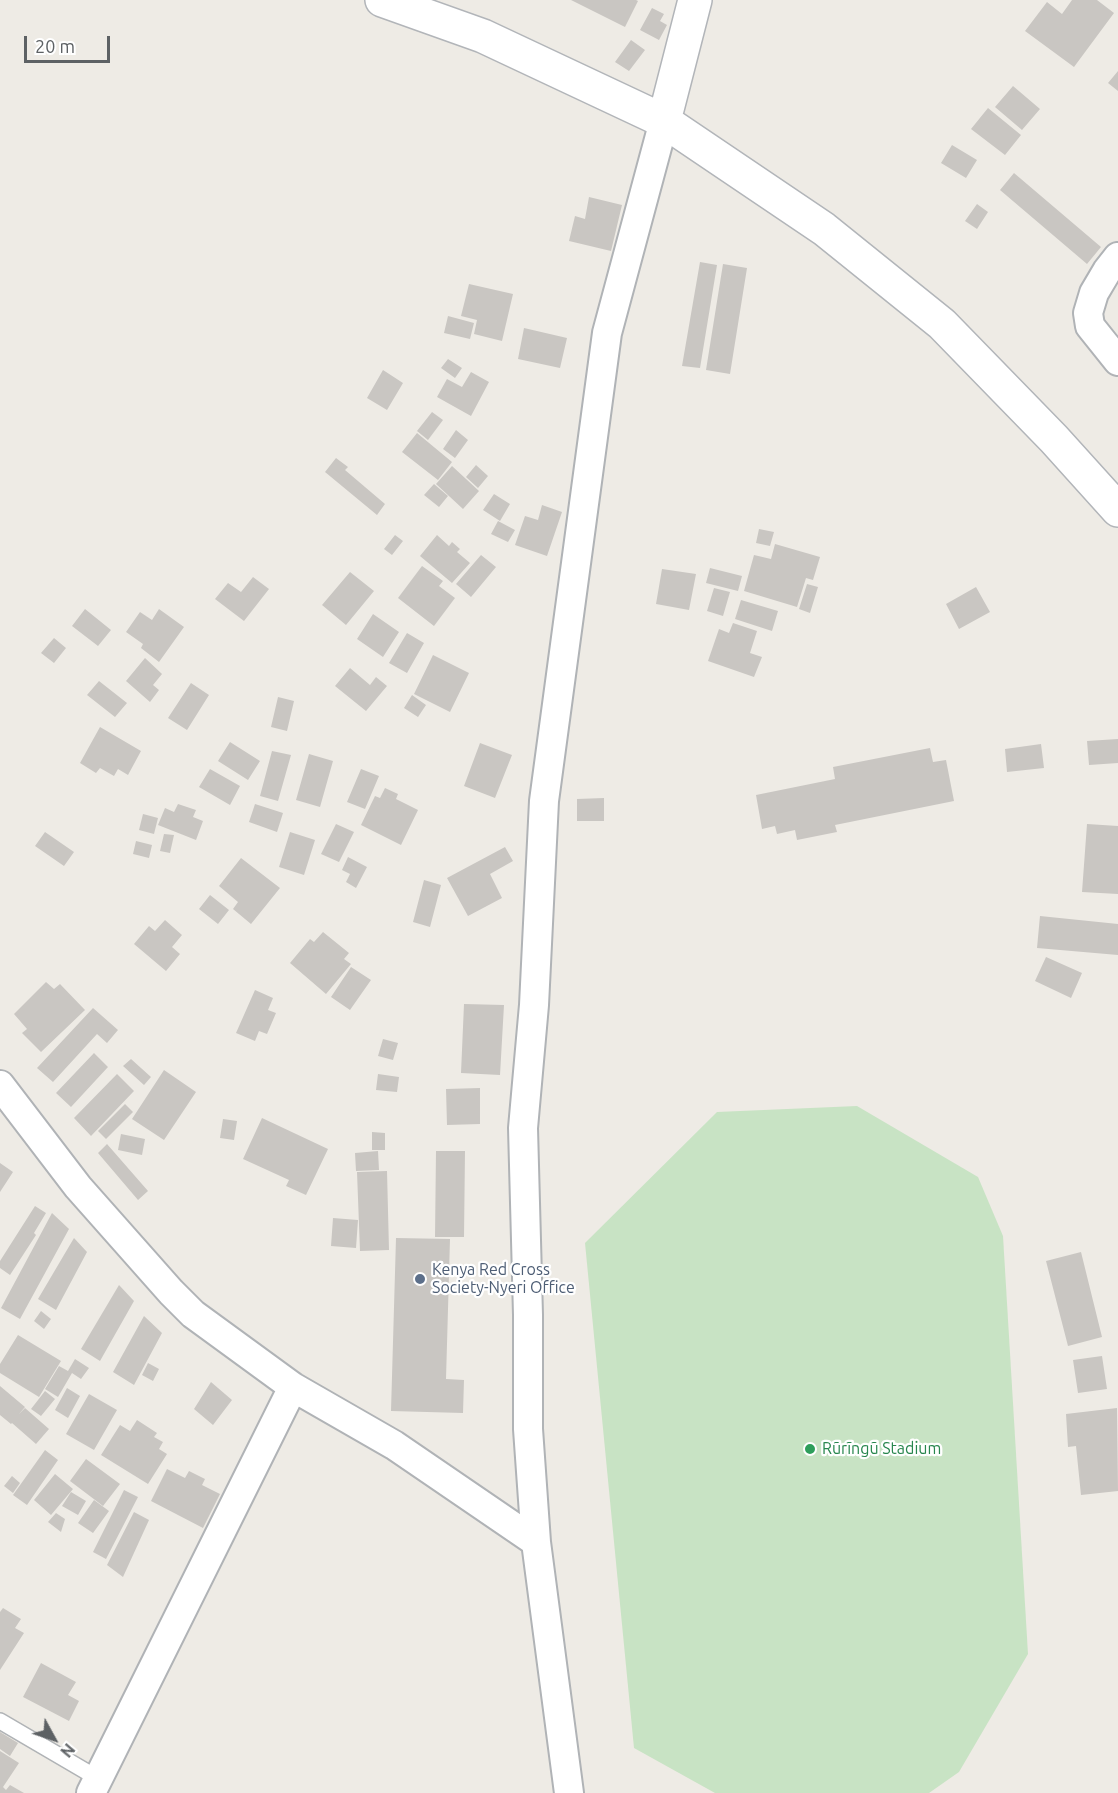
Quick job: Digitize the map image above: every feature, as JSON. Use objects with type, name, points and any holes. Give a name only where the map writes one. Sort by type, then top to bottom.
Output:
[{"type":"main road","points":[[382,0],[483,36],[664,122],[824,228],[942,324],[1054,439],[1118,510]]},
{"type":"main road","points":[[664,122],[695,0]]},
{"type":"street","points":[[569,1793],[536,1542],[528,1429],[528,1304],[523,1128],[534,1005],[544,801],[607,333],[664,122]]},
{"type":"street","points":[[1118,257],[1094,293],[1088,313],[1090,326],[1118,361]]},
{"type":"street","points":[[0,1085],[78,1187],[193,1314],[293,1386],[394,1444],[536,1542]]},
{"type":"street","points":[[95,1786],[293,1386]]},
{"type":"lane","points":[[0,1721],[95,1786]]},
{"type":"green space","name":"Rũrĩngũ Stadium","points":[[857,1106],[978,1177],[1003,1236],[1028,1654],[959,1772],[929,1793],[715,1793],[634,1748],[585,1243],[717,1112]]},
{"type":"building","points":[[571,0],[636,0],[638,1],[625,27]]},
{"type":"building","points":[[1072,0],[1097,0],[1114,13],[1074,67],[1025,31],[1047,2],[1062,14]]},
{"type":"building","points":[[652,8],[664,14],[660,21],[667,25],[659,40],[640,30]]},
{"type":"building","points":[[631,40],[645,50],[629,71],[615,62]]},
{"type":"building","points":[[1118,71],[1118,91],[1108,83]]},
{"type":"building","points":[[1013,86],[1040,109],[1022,130],[995,107]]},
{"type":"building","points":[[988,108],[1021,135],[1005,155],[971,129]]},
{"type":"building","points":[[952,145],[977,160],[966,178],[941,163]]},
{"type":"building","points":[[1014,173],[1101,247],[1087,264],[1000,190]]},
{"type":"building","points":[[589,197],[622,205],[611,251],[569,241],[575,216],[585,219]]},
{"type":"building","points":[[977,204],[988,212],[977,229],[965,221]]},
{"type":"building","points":[[700,262],[717,265],[700,368],[682,366]]},
{"type":"building","points":[[723,264],[747,268],[730,374],[706,370]]},
{"type":"building","points":[[469,284],[513,294],[502,341],[474,334],[477,320],[461,316]]},
{"type":"building","points":[[448,316],[474,323],[470,339],[444,333]]},
{"type":"building","points":[[524,328],[567,338],[560,368],[518,359]]},
{"type":"building","points":[[448,359],[462,368],[455,378],[441,368]]},
{"type":"building","points":[[383,370],[403,383],[387,410],[367,398]]},
{"type":"building","points":[[471,372],[489,382],[471,416],[437,397],[447,379],[462,387]]},
{"type":"building","points":[[432,412],[443,420],[428,440],[417,431]]},
{"type":"building","points":[[456,430],[468,440],[455,458],[443,449]]},
{"type":"building","points":[[417,433],[452,462],[438,480],[402,452]]},
{"type":"building","points":[[336,458],[348,467],[345,470],[385,504],[377,515],[325,472]]},
{"type":"building","points":[[476,465],[488,476],[478,488],[466,477]]},
{"type":"building","points":[[452,466],[479,491],[463,509],[436,484]]},
{"type":"building","points":[[434,484],[448,496],[439,507],[424,495]]},
{"type":"building","points":[[494,494],[510,504],[500,521],[483,510]]},
{"type":"building","points":[[542,505],[562,512],[547,556],[515,545],[525,516],[538,520]]},
{"type":"building","points":[[498,521],[515,530],[508,542],[491,534]]},
{"type":"building","points":[[759,529],[774,532],[770,546],[756,543]]},
{"type":"building","points":[[395,535],[403,541],[392,555],[384,549]]},
{"type":"building","points":[[437,535],[449,546],[452,542],[460,549],[457,552],[470,563],[452,583],[420,556]]},
{"type":"building","points":[[775,544],[820,557],[813,580],[806,578],[797,607],[744,591],[754,555],[771,559]]},
{"type":"building","points":[[481,555],[496,567],[471,597],[456,584]]},
{"type":"building","points":[[422,566],[443,581],[439,586],[455,598],[434,626],[398,598]]},
{"type":"building","points":[[710,568],[742,576],[738,591],[706,583]]},
{"type":"building","points":[[662,569],[696,574],[689,610],[656,604]]},
{"type":"building","points":[[350,572],[374,591],[346,625],[322,605]]},
{"type":"building","points":[[253,577],[269,589],[244,621],[215,599],[228,583],[241,592]]},
{"type":"building","points":[[807,584],[818,587],[810,613],[799,609]]},
{"type":"building","points":[[976,587],[990,612],[959,629],[946,604]]},
{"type":"building","points":[[714,588],[730,592],[723,616],[707,611]]},
{"type":"building","points":[[741,600],[778,611],[772,631],[735,619]]},
{"type":"building","points":[[85,609],[111,630],[98,646],[72,626]]},
{"type":"building","points":[[159,609],[184,627],[159,662],[141,648],[143,644],[126,632],[140,612],[152,620]]},
{"type":"building","points":[[373,614],[399,632],[383,657],[357,639]]},
{"type":"building","points":[[733,623],[757,631],[750,653],[762,657],[754,677],[708,661],[719,629],[729,633]]},
{"type":"building","points":[[407,633],[424,643],[407,673],[389,663]]},
{"type":"building","points":[[54,638],[66,648],[54,663],[41,653]]},
{"type":"building","points":[[433,655],[469,673],[450,712],[414,694]]},
{"type":"building","points":[[145,658],[162,674],[153,685],[159,690],[150,702],[126,681]]},
{"type":"building","points":[[350,668],[370,685],[376,677],[387,686],[366,711],[335,686]]},
{"type":"building","points":[[99,681],[127,703],[115,717],[87,695]]},
{"type":"building","points":[[191,683],[209,695],[187,730],[168,718]]},
{"type":"building","points":[[412,695],[426,705],[418,717],[404,708]]},
{"type":"building","points":[[278,697],[294,701],[287,731],[271,727]]},
{"type":"building","points":[[100,727],[141,751],[128,775],[118,769],[114,776],[100,768],[96,773],[80,763]]},
{"type":"building","points":[[1118,739],[1118,763],[1089,765],[1087,741]]},
{"type":"building","points":[[230,742],[260,761],[248,780],[218,761]]},
{"type":"building","points":[[480,743],[512,755],[495,798],[464,786]]},
{"type":"building","points":[[1041,744],[1044,768],[1007,772],[1005,749]]},
{"type":"building","points":[[930,748],[933,762],[946,760],[954,801],[835,825],[837,832],[797,840],[795,830],[777,834],[775,826],[762,829],[756,795],[835,779],[833,767]]},
{"type":"building","points":[[272,751],[291,755],[278,801],[260,796]]},
{"type":"building","points":[[309,754],[333,761],[320,807],[296,800]]},
{"type":"building","points":[[210,769],[240,786],[230,805],[199,787]]},
{"type":"building","points":[[361,769],[379,776],[365,809],[347,802]]},
{"type":"building","points":[[385,788],[398,794],[396,799],[418,810],[401,845],[361,825],[375,796],[380,798]]},
{"type":"building","points":[[604,798],[604,821],[577,821],[577,799]]},
{"type":"building","points":[[178,804],[196,810],[193,817],[203,821],[196,840],[158,825],[165,808],[174,812]]},
{"type":"building","points":[[255,804],[283,813],[277,832],[249,822]]},
{"type":"building","points":[[143,814],[158,818],[154,834],[139,830]]},
{"type":"building","points":[[336,824],[354,832],[339,862],[321,854]]},
{"type":"building","points":[[1087,824],[1118,826],[1118,894],[1082,892]]},
{"type":"building","points":[[45,832],[74,852],[64,866],[35,846]]},
{"type":"building","points":[[290,832],[315,840],[304,875],[279,867]]},
{"type":"building","points":[[164,834],[174,835],[170,853],[160,851]]},
{"type":"building","points":[[136,841],[152,845],[149,858],[133,854]]},
{"type":"building","points":[[505,847],[513,861],[490,874],[502,898],[468,916],[447,878]]},
{"type":"building","points":[[348,857],[367,867],[356,888],[346,882],[350,874],[342,870]]},
{"type":"building","points":[[241,858],[280,888],[251,924],[233,909],[238,902],[219,886]]},
{"type":"building","points":[[424,880],[441,885],[430,927],[413,922]]},
{"type":"building","points":[[210,895],[229,910],[218,924],[199,909]]},
{"type":"building","points":[[1040,916],[1118,924],[1118,955],[1037,948]]},
{"type":"building","points":[[165,920],[182,935],[172,947],[180,954],[166,971],[134,944],[149,926],[155,931]]},
{"type":"building","points":[[323,932],[349,953],[344,959],[351,964],[326,994],[290,963],[310,939],[314,942]]},
{"type":"building","points":[[1046,957],[1082,973],[1071,998],[1035,981]]},
{"type":"building","points":[[351,967],[371,980],[350,1010],[331,997]]},
{"type":"building","points":[[46,982],[54,989],[60,984],[85,1010],[41,1052],[22,1033],[27,1029],[14,1014]]},
{"type":"building","points":[[255,990],[273,998],[268,1010],[276,1013],[267,1034],[259,1031],[255,1041],[236,1033]]},
{"type":"building","points":[[464,1004],[504,1005],[500,1075],[461,1073]]},
{"type":"building","points":[[93,1008],[118,1030],[107,1043],[97,1034],[53,1082],[37,1068]]},
{"type":"building","points":[[383,1039],[398,1043],[393,1060],[378,1056]]},
{"type":"building","points":[[94,1053],[108,1067],[71,1107],[56,1093]]},
{"type":"building","points":[[131,1059],[151,1077],[144,1085],[123,1066]]},
{"type":"building","points":[[164,1070],[196,1092],[164,1140],[132,1119]]},
{"type":"building","points":[[117,1074],[134,1091],[91,1136],[74,1118]]},
{"type":"building","points":[[378,1074],[399,1077],[397,1092],[376,1090]]},
{"type":"building","points":[[480,1088],[480,1124],[447,1125],[446,1089]]},
{"type":"building","points":[[125,1104],[133,1112],[106,1139],[98,1131]]},
{"type":"building","points":[[262,1118],[328,1149],[306,1195],[286,1186],[289,1180],[243,1159]]},
{"type":"building","points":[[223,1119],[237,1121],[234,1140],[220,1138]]},
{"type":"building","points":[[372,1132],[385,1133],[385,1150],[372,1150]]},
{"type":"building","points":[[121,1134],[145,1139],[142,1155],[118,1150]]},
{"type":"building","points":[[107,1144],[148,1191],[138,1200],[98,1153]]},
{"type":"building","points":[[378,1151],[379,1170],[356,1171],[355,1153]]},
{"type":"building","points":[[436,1151],[465,1151],[464,1237],[435,1237]]},
{"type":"building","points":[[0,1163],[13,1172],[0,1192]]},
{"type":"building","points":[[387,1171],[389,1250],[360,1251],[357,1172]]},
{"type":"building","points":[[35,1206],[46,1213],[34,1233],[36,1235],[10,1275],[0,1268],[0,1261]]},
{"type":"building","points":[[52,1213],[69,1229],[20,1319],[1,1308]]},
{"type":"building","points":[[333,1218],[358,1220],[356,1248],[331,1246]]},
{"type":"building","points":[[74,1238],[87,1252],[56,1310],[38,1299]]},
{"type":"building","points":[[396,1238],[450,1239],[446,1379],[464,1380],[463,1413],[391,1411]]},
{"type":"building","points":[[1081,1252],[1102,1337],[1068,1346],[1046,1261]]},
{"type":"building","points":[[119,1285],[134,1301],[100,1361],[81,1349]]},
{"type":"building","points":[[41,1311],[51,1319],[44,1329],[34,1321]]},
{"type":"building","points":[[144,1316],[162,1333],[134,1385],[113,1372]]},
{"type":"building","points":[[18,1335],[61,1361],[39,1397],[0,1373],[0,1364]]},
{"type":"building","points":[[1102,1356],[1107,1389],[1078,1393],[1073,1360]]},
{"type":"building","points":[[75,1359],[89,1368],[81,1379],[72,1373],[58,1397],[45,1389],[59,1366],[68,1371]]},
{"type":"building","points":[[148,1363],[159,1369],[153,1381],[142,1375]]},
{"type":"building","points":[[211,1382],[232,1400],[213,1425],[194,1409]]},
{"type":"building","points":[[0,1386],[25,1407],[19,1414],[25,1408],[49,1429],[36,1444],[0,1415]]},
{"type":"building","points":[[67,1388],[80,1396],[68,1418],[55,1410]]},
{"type":"building","points":[[45,1391],[55,1399],[41,1416],[31,1409]]},
{"type":"building","points":[[89,1394],[117,1410],[94,1450],[66,1434]]},
{"type":"building","points":[[1117,1408],[1118,1491],[1081,1495],[1076,1446],[1068,1447],[1066,1414]]},
{"type":"building","points":[[137,1420],[157,1433],[154,1437],[163,1442],[159,1449],[167,1454],[148,1484],[101,1455],[120,1425],[130,1431]]},
{"type":"building","points":[[45,1450],[58,1460],[27,1505],[13,1495]]},
{"type":"building","points":[[86,1459],[120,1484],[103,1506],[70,1481]]},
{"type":"building","points":[[167,1469],[185,1478],[189,1471],[205,1479],[202,1485],[220,1494],[203,1528],[151,1501]]},
{"type":"building","points":[[55,1474],[73,1489],[51,1515],[34,1500]]},
{"type":"building","points":[[12,1476],[20,1483],[13,1493],[4,1486]]},
{"type":"building","points":[[124,1490],[138,1497],[106,1559],[93,1552]]},
{"type":"building","points":[[71,1492],[86,1501],[78,1515],[62,1506]]},
{"type":"building","points":[[94,1500],[109,1511],[93,1533],[78,1523]]},
{"type":"building","points":[[134,1512],[149,1520],[123,1577],[107,1565]]},
{"type":"building","points":[[56,1513],[65,1519],[61,1532],[48,1522]]},
{"type":"building","points":[[3,1608],[21,1619],[15,1628],[24,1633],[0,1670],[0,1612]]},
{"type":"building","points":[[41,1663],[76,1682],[68,1695],[79,1701],[69,1721],[23,1697]]},
{"type":"building","points":[[0,1732],[18,1743],[10,1756],[0,1749]]},
{"type":"building","points":[[0,1751],[19,1763],[3,1787],[6,1790],[10,1785],[24,1793],[0,1793]]},
{"type":"place","name":"Kenya Red Cross Society-Nyeri Office","points":[[420,1279]]},
{"type":"place","name":"Rũrĩngũ Stadium","points":[[810,1449]]}]
